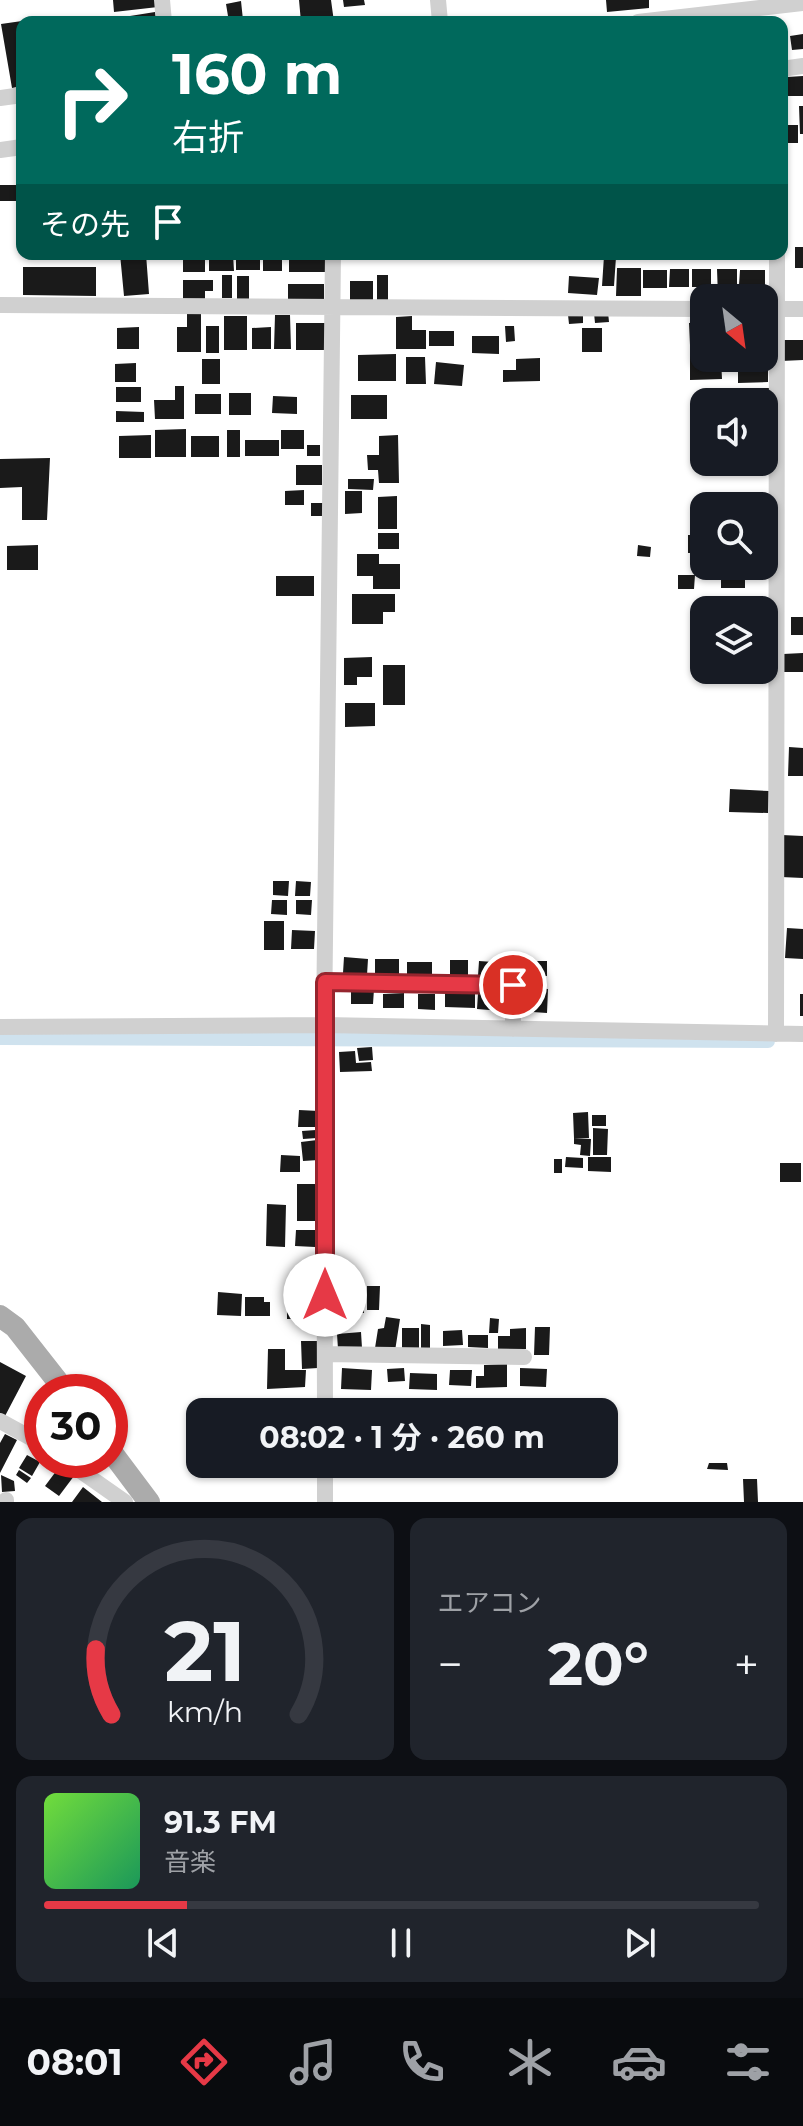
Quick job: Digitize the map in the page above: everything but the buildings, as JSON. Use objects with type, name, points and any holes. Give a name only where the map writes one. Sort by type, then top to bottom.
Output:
[{"type":"main road","points":[[0,1316],[15,1327],[52,1374]]},
{"type":"main road","points":[[128,1474],[149,1502]]},
{"type":"street","points":[[690,16],[803,3]]},
{"type":"street","points":[[325,1398],[324,1025],[333,260]]},
{"type":"street","points":[[773,284],[776,260]]},
{"type":"street","points":[[0,305],[690,309]]},
{"type":"street","points":[[778,309],[803,309]]},
{"type":"street","points":[[771,372],[776,1034]]},
{"type":"street","points":[[325,982],[513,985],[513,1029]]},
{"type":"street","points":[[0,1027],[324,1025],[803,1034]]},
{"type":"street","points":[[325,1354],[524,1357]]},
{"type":"street","points":[[0,1421],[24,1434]]},
{"type":"street","points":[[91,1478],[125,1502]]},
{"type":"street","points":[[325,1478],[325,1502]]},
{"type":"waterway","points":[[0,1038],[768,1041]]},
{"type":"route","points":[[325,1295],[325,982],[513,985]]}]
